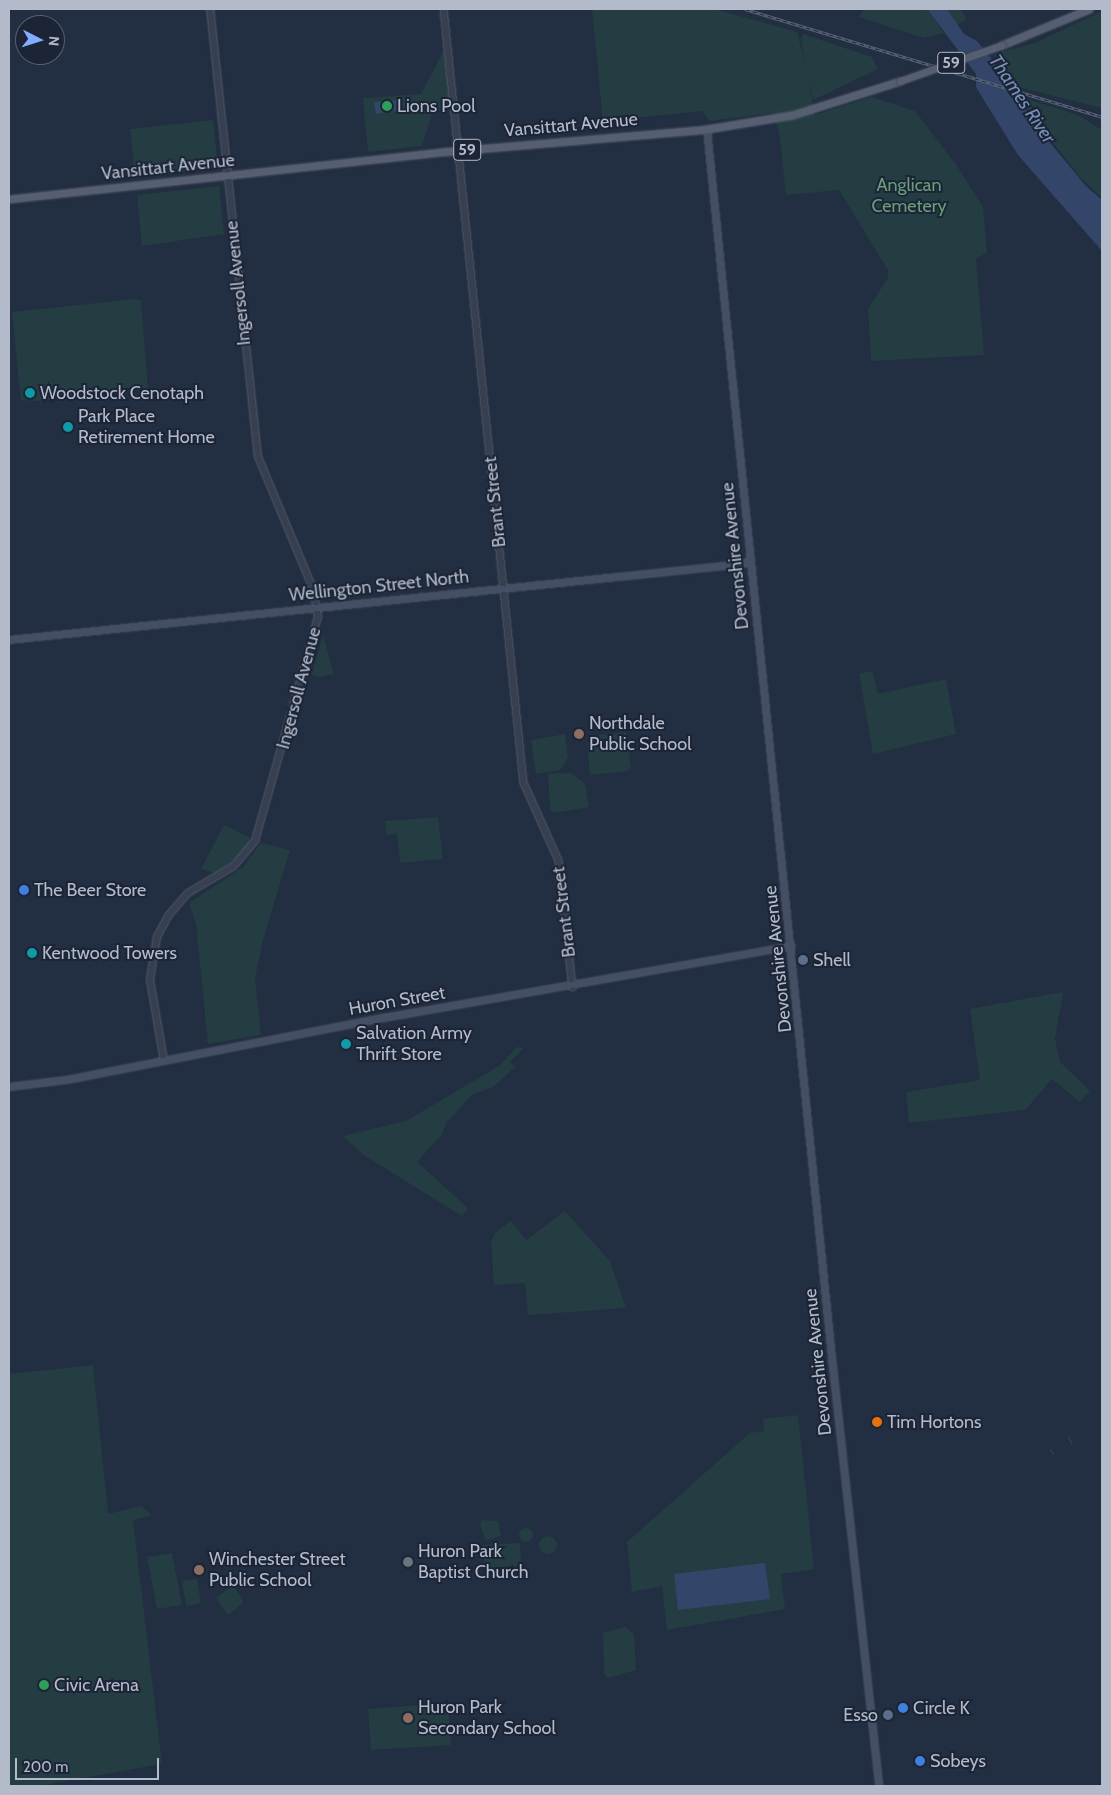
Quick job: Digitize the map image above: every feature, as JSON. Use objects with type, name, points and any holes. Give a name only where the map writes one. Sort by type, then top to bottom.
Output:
[{"type":"main road","name":"Vansittart Avenue","points":[[9,199],[458,151],[707,129],[792,116],[1002,45],[1089,9]]},
{"type":"main road","name":"Devonshire Avenue","points":[[707,129],[879,1786]]},
{"type":"main road","name":"Wellington Street North","points":[[9,640],[743,564],[751,560]]},
{"type":"main road","name":"Huron Street","points":[[9,1088],[67,1080],[405,1014],[573,987],[792,946]]},
{"type":"street","name":"Ingersoll Avenue","points":[[164,1060],[150,986],[150,960],[157,937],[168,916],[188,893],[234,866],[255,841],[315,637],[317,608],[314,589],[258,457],[210,9]]},
{"type":"street","name":"Brant Street","points":[[444,9],[524,783],[559,861],[573,987]]},
{"type":"green space","name":"Anglican Cemetery","points":[[592,9],[714,9],[797,32],[805,63],[801,39],[803,34],[872,57],[878,69],[813,100],[808,79],[815,115],[872,97],[915,111],[957,166],[983,207],[987,252],[976,259],[984,355],[871,361],[868,309],[888,278],[888,270],[839,190],[786,195],[779,131],[772,113],[710,121],[702,111],[603,121]]},
{"type":"green space","points":[[864,9],[927,9],[944,33],[924,38],[859,17]]},
{"type":"green space","points":[[947,9],[961,9],[966,20],[957,25]]},
{"type":"green space","points":[[1102,11],[1102,108],[1018,87],[994,54],[1035,43]]},
{"type":"green space","points":[[444,50],[451,105],[432,114],[422,146],[368,152],[363,98],[421,94]]},
{"type":"green space","points":[[1017,96],[1078,115],[1102,130],[1102,198],[1079,176]]},
{"type":"green space","points":[[213,120],[218,167],[135,176],[130,129]]},
{"type":"green space","points":[[219,186],[224,234],[142,246],[137,195]]},
{"type":"green space","points":[[136,299],[141,301],[148,389],[38,401],[21,400],[12,312]]},
{"type":"green space","points":[[323,635],[334,674],[318,677],[312,674]]},
{"type":"green space","points":[[872,671],[878,694],[946,679],[956,734],[873,754],[859,674]]},
{"type":"green space","points":[[626,732],[631,768],[627,771],[590,775],[587,743],[599,735]]},
{"type":"green space","points":[[565,734],[568,757],[560,770],[536,774],[531,740]]},
{"type":"green space","points":[[571,773],[585,784],[589,807],[554,813],[550,809],[548,774]]},
{"type":"green space","points":[[438,817],[443,859],[400,863],[397,834],[386,835],[385,821]]},
{"type":"green space","points":[[224,825],[249,837],[250,843],[238,857],[215,873],[201,869]]},
{"type":"green space","points":[[261,843],[290,850],[263,940],[255,979],[261,1035],[208,1044],[196,924],[189,903],[243,867]]},
{"type":"green space","points":[[1063,992],[1055,1039],[1060,1062],[1090,1091],[1080,1102],[1052,1079],[1025,1110],[909,1123],[906,1092],[980,1080],[970,1009]]},
{"type":"green space","points":[[517,1047],[524,1048],[510,1062],[515,1067],[493,1087],[473,1094],[447,1122],[442,1134],[417,1162],[468,1208],[462,1216],[362,1154],[343,1136],[406,1121],[499,1066]]},
{"type":"green space","points":[[565,1211],[610,1261],[626,1308],[528,1315],[525,1283],[494,1285],[491,1242],[495,1233],[511,1221],[526,1240]]},
{"type":"green space","points":[[93,1365],[108,1514],[141,1506],[152,1515],[133,1520],[162,1764],[38,1786],[9,1786],[9,1374]]},
{"type":"green space","points":[[798,1415],[814,1569],[781,1574],[785,1609],[667,1630],[662,1586],[632,1592],[627,1542],[750,1433],[764,1431],[763,1419]]},
{"type":"green space","points":[[482,1520],[498,1521],[501,1536],[486,1541],[480,1524]]},
{"type":"green space","points":[[523,1528],[529,1528],[533,1535],[529,1542],[523,1542],[519,1538],[519,1532]]},
{"type":"green space","points":[[548,1536],[554,1539],[557,1545],[554,1551],[548,1554],[542,1551],[539,1545],[542,1539]]},
{"type":"green space","points":[[520,1543],[521,1566],[485,1568],[483,1545]]},
{"type":"green space","points":[[172,1553],[182,1605],[157,1609],[147,1557]]},
{"type":"green space","points":[[197,1579],[201,1603],[186,1606],[182,1581]]},
{"type":"green space","points":[[233,1585],[243,1600],[242,1604],[228,1615],[216,1598]]},
{"type":"green space","points":[[625,1627],[634,1634],[636,1670],[608,1678],[604,1674],[603,1633]]},
{"type":"green space","points":[[448,1703],[451,1745],[371,1750],[368,1709]]},
{"type":"water","points":[[927,9],[947,9],[964,34],[977,41],[1010,82],[1036,126],[1086,186],[1102,200],[1102,251],[1018,155],[976,87],[976,74]]},
{"type":"water","name":"Lions Pool","points":[[399,100],[400,110],[376,114],[374,102]]},
{"type":"water","points":[[765,1563],[770,1599],[678,1610],[674,1574]]},
{"type":"waterway","points":[[1068,1436],[1071,1443]]},
{"type":"waterway","points":[[1050,1449],[1053,1454]]},
{"type":"railway","points":[[745,9],[1102,117]]},
{"type":"place","name":"Lions Pool","points":[[387,106]]},
{"type":"place","name":"Woodstock Cenotaph","points":[[30,393]]},
{"type":"place","name":"Park Place Retirement Home","points":[[68,427]]},
{"type":"place","name":"Northdale Public School","points":[[579,734]]},
{"type":"place","name":"The Beer Store","points":[[24,890]]},
{"type":"place","name":"Kentwood Towers","points":[[32,953]]},
{"type":"place","name":"Shell","points":[[803,960]]},
{"type":"place","name":"Salvation Army Thrift Store","points":[[346,1044]]},
{"type":"place","name":"Tim Hortons","points":[[877,1422]]},
{"type":"place","name":"Huron Park Baptist Church","points":[[408,1562]]},
{"type":"place","name":"Winchester Street Public School","points":[[199,1570]]},
{"type":"place","name":"Civic Arena","points":[[44,1685]]},
{"type":"place","name":"Circle K","points":[[903,1708]]},
{"type":"place","name":"Esso","points":[[888,1715]]},
{"type":"place","name":"Huron Park Secondary School","points":[[408,1718]]},
{"type":"place","name":"Sobeys","points":[[920,1761]]},
{"type":"water label","name":"Thames River","points":[[1022,99]]}]
